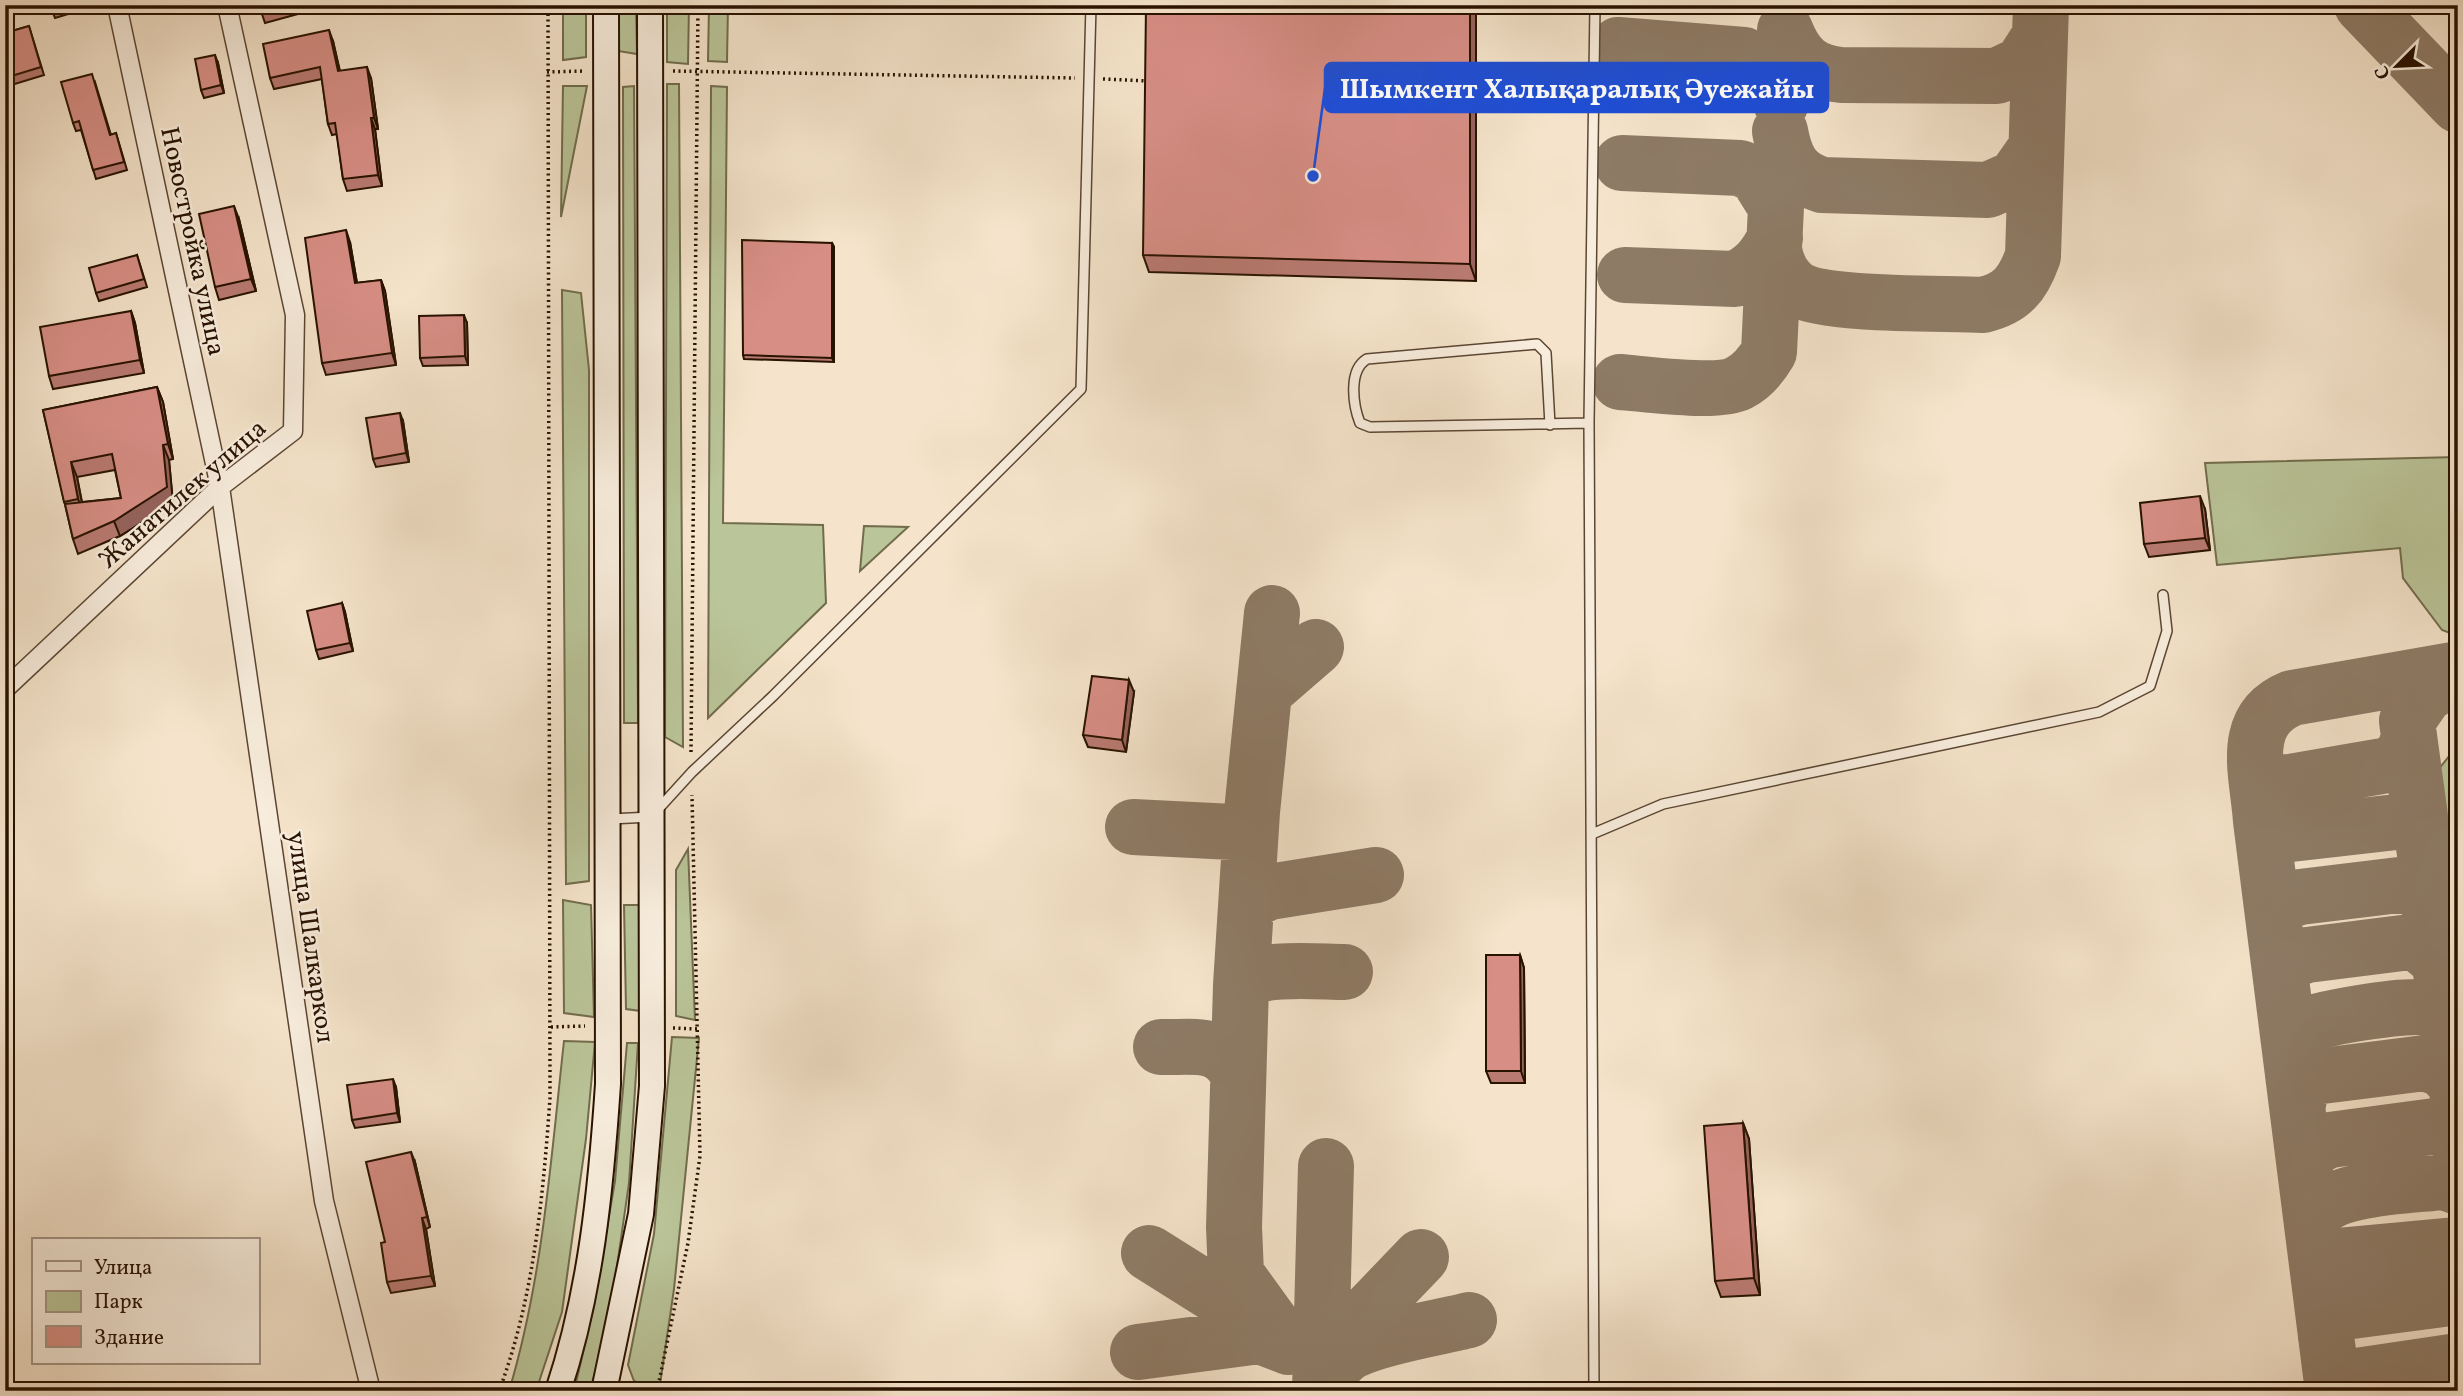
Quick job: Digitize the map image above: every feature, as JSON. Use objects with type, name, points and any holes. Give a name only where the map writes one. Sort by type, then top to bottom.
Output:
[{"type":"street","name":"Новостройка улица","points":[[117,5],[220,487]]},
{"type":"street","name":"Жанатилек улица","points":[[5,690],[220,487],[293,431],[295,315],[227,5]]},
{"type":"street","points":[[558,1391],[570,1353],[599,1210],[608,1084],[606,5]]},
{"type":"street","points":[[604,1391],[642,1201],[652,1086],[650,5]]},
{"type":"street","name":"улица Шалкаркол","points":[[220,487],[324,1201],[371,1391]]},
{"type":"lane","points":[[608,819],[651,817],[692,772],[773,696],[1082,388],[1091,5]]},
{"type":"lane","points":[[1594,1391],[1589,424],[1595,5]]},
{"type":"lane","points":[[1550,425],[1546,353],[1537,344],[1367,359],[1359,363],[1355,372],[1356,412],[1360,423],[1370,427],[1550,425],[1589,424]]},
{"type":"lane","points":[[1592,834],[1664,804],[2099,712],[2150,686],[2166,631],[2163,595]]},
{"type":"path","points":[[499,1391],[518,1341],[543,1199],[550,1098],[548,5]]},
{"type":"path","points":[[657,1391],[688,1243],[700,1156],[690,701],[698,5]]},
{"type":"path","points":[[698,72],[1150,81]]},
{"type":"green space","points":[[563,5],[586,5],[586,57],[563,60]]},
{"type":"green space","points":[[618,5],[636,5],[637,54],[618,51]]},
{"type":"green space","points":[[667,5],[689,5],[688,64],[667,62]]},
{"type":"green space","points":[[709,5],[728,5],[727,62],[708,61]]},
{"type":"green space","points":[[667,84],[679,84],[683,747],[665,737]]},
{"type":"green space","points":[[563,86],[587,86],[561,217]]},
{"type":"green space","points":[[634,86],[638,723],[624,723],[623,87]]},
{"type":"green space","points":[[711,86],[727,87],[723,523],[823,525],[826,603],[708,718]]},
{"type":"green space","points":[[562,290],[581,293],[589,370],[589,881],[566,884]]},
{"type":"green space","points":[[2458,457],[2458,636],[2442,630],[2403,578],[2400,548],[2217,565],[2205,463]]},
{"type":"green space","points":[[864,526],[908,527],[860,571]]},
{"type":"green space","points":[[2458,745],[2458,964],[2434,775]]},
{"type":"green space","points":[[688,849],[695,1020],[676,1016],[676,870]]},
{"type":"green space","points":[[563,900],[591,905],[594,1017],[564,1013]]},
{"type":"green space","points":[[624,905],[639,905],[641,1011],[626,1009]]},
{"type":"green space","points":[[672,1037],[699,1038],[674,1289],[659,1391],[634,1381],[628,1365],[654,1234]]},
{"type":"green space","points":[[564,1041],[595,1042],[586,1139],[562,1312],[536,1391],[509,1391],[521,1348],[538,1261]]},
{"type":"green space","points":[[627,1043],[638,1043],[629,1183],[610,1315],[590,1391],[574,1391],[593,1310],[615,1181]]},
{"type":"building","points":[[259,5],[296,5],[262,14]]},
{"type":"building","points":[[1146,5],[1470,5],[1470,264],[1143,255]]},
{"type":"building","points":[[29,26],[41,67],[5,78],[5,33]]},
{"type":"building","points":[[329,30],[338,71],[367,67],[378,175],[343,179],[335,123],[328,124],[320,67],[270,78],[263,44]]},
{"type":"building","points":[[215,55],[221,85],[201,90],[195,59]]},
{"type":"building","points":[[92,74],[110,135],[116,133],[124,162],[93,170],[79,121],[73,123],[61,82]]},
{"type":"building","points":[[234,206],[251,279],[215,287],[199,214]]},
{"type":"building","points":[[346,230],[355,283],[381,280],[392,353],[322,363],[305,238]]},
{"type":"building","points":[[742,240],[832,243],[832,358],[743,355]]},
{"type":"building","points":[[137,255],[144,279],[96,293],[89,268]]},
{"type":"building","points":[[131,311],[140,360],[49,376],[40,327]]},
{"type":"building","points":[[464,315],[465,356],[420,358],[419,316]]},
{"type":"building","points":[[157,387],[168,444],[163,445],[167,487],[114,521],[73,539],[65,504],[121,498],[112,454],[71,462],[78,499],[64,502],[43,410]]},
{"type":"building","points":[[400,413],[406,453],[373,459],[366,418]]},
{"type":"building","points":[[2200,496],[2205,538],[2144,544],[2140,503]]},
{"type":"building","points":[[342,603],[350,643],[316,650],[307,611]]},
{"type":"building","points":[[1092,676],[1129,680],[1122,740],[1083,735]]},
{"type":"building","points":[[1486,955],[1520,955],[1521,1071],[1486,1071]]},
{"type":"building","points":[[393,1079],[397,1113],[352,1120],[347,1085]]},
{"type":"building","points":[[1743,1123],[1754,1278],[1715,1281],[1704,1126]]},
{"type":"building","points":[[411,1152],[427,1217],[422,1218],[431,1276],[387,1282],[381,1243],[385,1242],[366,1162]]},
{"type":"taxiway","points":[[1774,250],[1782,273],[1789,282],[1799,290],[1835,299],[1983,305],[2009,294],[2020,282],[2033,256],[2041,5]]},
{"type":"taxiway","points":[[2362,5],[2458,105]]},
{"type":"taxiway","points":[[1785,30],[1799,56],[1806,62],[1821,71],[1841,75],[1997,76],[2022,64],[2040,36]]},
{"type":"taxiway","points":[[1618,45],[1744,55],[1768,74],[1781,103]]},
{"type":"taxiway","points":[[1780,131],[1792,165],[1804,177],[1822,185],[1988,190],[2015,178],[2034,151]]},
{"type":"taxiway","points":[[1620,382],[1715,388],[1739,383],[1757,369],[1769,352],[1776,207],[1756,175],[1740,168],[1622,163]]},
{"type":"taxiway","points":[[1625,275],[1735,279],[1759,263],[1775,238]]},
{"type":"taxiway","points":[[1272,613],[1252,812],[1241,985],[1234,1227],[1236,1274],[1280,1335]]},
{"type":"taxiway","points":[[1264,692],[1316,647]]},
{"type":"taxiway","points":[[2333,1391],[2261,821],[2255,750],[2264,720],[2275,708],[2292,698],[2458,669]]},
{"type":"taxiway","points":[[2458,674],[2425,695],[2407,721],[2458,1098]]},
{"type":"taxiway","points":[[2257,771],[2268,780],[2284,783],[2388,765],[2403,756],[2408,740]]},
{"type":"taxiway","points":[[2261,821],[2274,830],[2291,834],[2405,821],[2413,823],[2421,833]]},
{"type":"taxiway","points":[[1133,827],[1233,832],[1244,839],[1249,849]]},
{"type":"taxiway","points":[[1246,908],[1256,898],[1269,892],[1376,875]]},
{"type":"taxiway","points":[[2273,912],[2285,902],[2300,897],[2399,885],[2414,888],[2430,902]]},
{"type":"taxiway","points":[[2281,974],[2293,960],[2307,955],[2410,942],[2421,946],[2439,961]]},
{"type":"taxiway","points":[[1241,985],[1250,979],[1275,972],[1345,972]]},
{"type":"taxiway","points":[[2290,1045],[2296,1029],[2305,1025],[2382,1010],[2427,1008],[2436,1012],[2448,1025]]},
{"type":"taxiway","points":[[1161,1047],[1214,1050],[1230,1061],[1236,1071]]},
{"type":"taxiway","points":[[2298,1104],[2301,1088],[2314,1077],[2425,1063],[2442,1069],[2456,1084]]},
{"type":"taxiway","points":[[2305,1160],[2309,1149],[2330,1140],[2435,1126],[2446,1129],[2458,1140]]},
{"type":"taxiway","points":[[1320,1391],[1326,1166]]},
{"type":"taxiway","points":[[2313,1217],[2322,1207],[2336,1199],[2372,1189],[2444,1182],[2458,1187]]},
{"type":"taxiway","points":[[2320,1283],[2327,1266],[2339,1256],[2458,1245]]},
{"type":"taxiway","points":[[1149,1253],[1262,1324]]},
{"type":"taxiway","points":[[1323,1359],[1421,1257]]},
{"type":"taxiway","points":[[2326,1337],[2331,1321],[2344,1312],[2458,1297]]},
{"type":"taxiway","points":[[1320,1391],[1337,1363],[1357,1349],[1371,1343],[1469,1320]]},
{"type":"taxiway","points":[[1138,1352],[1252,1337],[1263,1337],[1289,1347]]},
{"type":"taxiway","points":[[2335,1391],[2350,1377],[2458,1361]]},
{"type":"place","name":"Шымкент Халықаралық Әуежайы","points":[[1313,176]]}]
